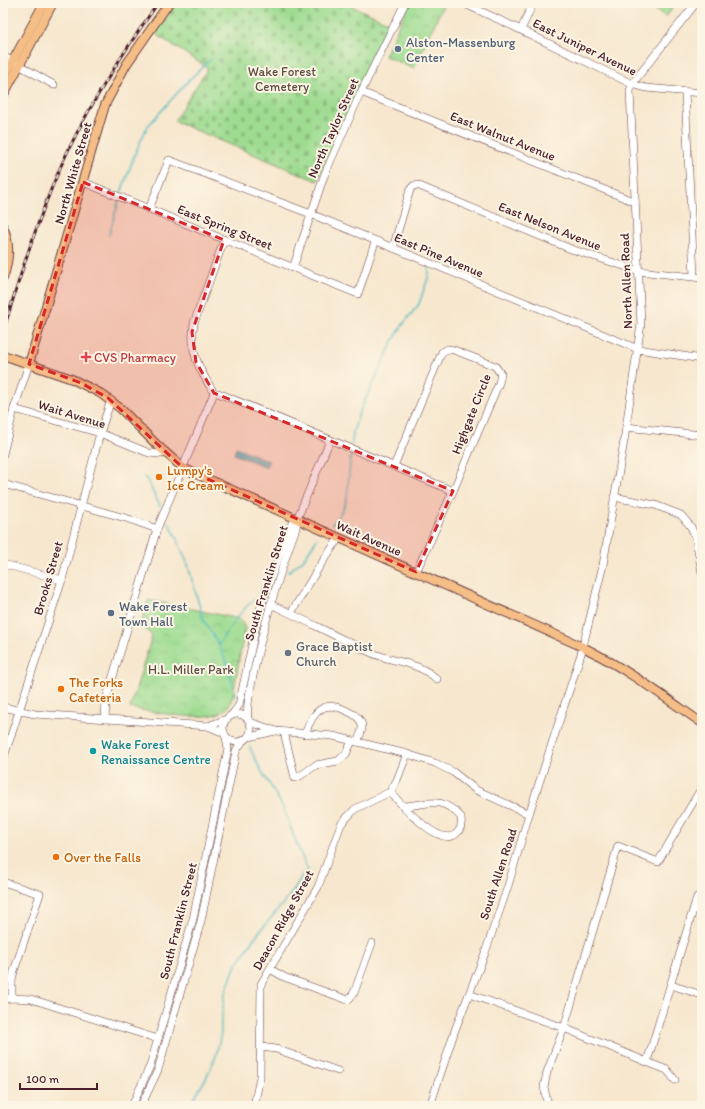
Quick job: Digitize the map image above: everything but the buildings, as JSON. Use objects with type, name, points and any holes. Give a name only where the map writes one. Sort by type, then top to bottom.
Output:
[{"type":"main road","points":[[3,96],[16,63],[44,3]]},
{"type":"main road","points":[[3,79],[16,63],[54,3]]},
{"type":"main road","name":"North White Street","points":[[29,364],[94,140],[108,99],[126,65],[169,3]]},
{"type":"main road","points":[[3,227],[7,237],[9,250],[8,261],[3,278]]},
{"type":"main road","points":[[3,355],[81,382],[92,388],[111,400],[166,453]]},
{"type":"main road","name":"Wait Avenue","points":[[166,453],[183,468],[609,660],[702,723]]},
{"type":"street","name":"North Taylor Street","points":[[293,268],[324,176],[361,92],[405,3]]},
{"type":"street","name":"East Juniper Avenue","points":[[463,3],[632,84],[646,88],[702,93]]},
{"type":"street","points":[[521,30],[534,3]]},
{"type":"street","points":[[632,84],[696,3]]},
{"type":"street","points":[[3,56],[54,85]]},
{"type":"street","name":"North Allen Road","points":[[583,647],[603,565],[638,350],[641,314],[630,91],[632,84]]},
{"type":"street","name":"East Walnut Avenue","points":[[361,92],[635,202]]},
{"type":"street","points":[[685,92],[698,277]]},
{"type":"street","name":"East Pine Avenue","points":[[149,209],[170,160],[311,214],[375,242],[393,248],[638,350],[702,359]]},
{"type":"street","name":"East Spring Street","points":[[83,182],[358,294],[375,242]]},
{"type":"street","name":"East Nelson Avenue","points":[[393,248],[410,190],[413,186],[417,185],[572,249],[639,272],[698,277]]},
{"type":"street","points":[[214,393],[196,362],[193,351],[192,332],[194,322],[224,240]]},
{"type":"street","name":"Highgate Circle","points":[[394,466],[442,352],[448,349],[454,350],[495,366],[502,374],[499,382],[453,491],[416,572]]},
{"type":"street","points":[[3,454],[14,409],[29,364]]},
{"type":"street","points":[[214,393],[218,393],[453,491]]},
{"type":"street","points":[[105,720],[106,701],[157,529],[214,393]]},
{"type":"street","name":"Brooks Street","points":[[3,760],[62,580],[100,433],[111,400]]},
{"type":"street","name":"Wait Avenue","points":[[14,409],[100,433],[149,454],[166,453]]},
{"type":"street","points":[[626,428],[702,435]]},
{"type":"street","points":[[297,519],[330,440]]},
{"type":"street","points":[[3,484],[130,519],[157,529]]},
{"type":"street","points":[[614,497],[654,505],[681,515],[691,527],[696,539],[702,573]]},
{"type":"street","name":"South Franklin Street","points":[[249,721],[246,708],[259,645],[270,605],[296,528],[297,519]]},
{"type":"street","name":"South Franklin Street","points":[[229,717],[239,705],[259,612],[291,525],[297,519]]},
{"type":"street","points":[[291,614],[321,564],[339,538]]},
{"type":"street","points":[[3,564],[62,580]]},
{"type":"street","points":[[270,605],[372,653],[421,668],[436,679]]},
{"type":"street","name":"South Allen Road","points":[[430,1106],[500,907],[583,647]]},
{"type":"street","points":[[284,732],[295,778],[304,774],[316,765],[338,761],[346,754],[362,731],[362,725],[358,719],[346,710],[333,706],[325,707],[312,715],[305,734]]},
{"type":"street","points":[[3,707],[19,712],[35,714],[208,726],[225,735],[234,742],[242,742],[248,737],[252,730],[249,721]]},
{"type":"street","points":[[208,726],[229,717],[241,715],[249,721],[284,732],[333,736],[407,754],[435,763],[453,772],[476,790],[529,814]]},
{"type":"street","points":[[225,735],[224,723],[229,717]]},
{"type":"street","points":[[248,737],[276,730]]},
{"type":"street","name":"South Franklin Street","points":[[132,1106],[150,1066],[193,919],[228,749],[225,735]]},
{"type":"street","name":"South Franklin Street","points":[[142,1106],[158,1070],[201,921],[236,751],[242,742]]},
{"type":"street","points":[[404,806],[432,802],[444,805],[461,817],[460,829],[457,834],[452,837],[445,836],[424,826],[404,806],[390,792],[397,780],[407,754]]},
{"type":"street","points":[[551,1106],[547,1101],[544,1087],[547,1072],[564,1028],[618,846],[658,862],[702,787]]},
{"type":"street","name":"Deacon Ridge Street","points":[[254,1106],[260,1077],[261,984],[318,887],[341,824],[355,809],[390,792]]},
{"type":"street","points":[[3,882],[40,894],[14,971],[12,981],[12,998]]},
{"type":"street","points":[[647,1062],[697,897]]},
{"type":"street","points":[[270,969],[284,977],[348,1000],[354,993],[372,943]]},
{"type":"street","points":[[671,985],[702,995]]},
{"type":"street","points":[[469,994],[564,1028],[667,1070],[675,1080]]},
{"type":"street","points":[[3,999],[31,999],[158,1039]]},
{"type":"street","points":[[261,1047],[276,1049],[338,1071]]},
{"type":"highlighted area","points":[[83,182],[224,240],[192,332],[196,362],[214,393],[453,491],[416,572],[183,468],[108,398],[81,383],[29,364]]},
{"type":"green space","name":"Wake Forest Cemetery","points":[[177,3],[345,3],[390,23],[317,181],[174,121],[208,68],[154,33]]},
{"type":"green space","points":[[409,3],[444,3],[414,69],[385,56]]},
{"type":"green space","points":[[657,3],[676,3],[666,17],[653,8]]},
{"type":"green space","name":"H.L. Miller Park","points":[[148,600],[240,619],[245,628],[234,690],[230,704],[223,711],[212,715],[199,717],[130,708],[152,636],[141,624]]},
{"type":"water","points":[[236,447],[269,461],[266,467],[234,454]]},
{"type":"waterway","points":[[260,6],[265,3]]},
{"type":"waterway","points":[[121,193],[135,154],[147,127],[189,80],[211,59]]},
{"type":"waterway","points":[[109,235],[119,200]]},
{"type":"waterway","points":[[352,444],[353,432],[359,413],[393,341],[404,323],[419,304],[428,278],[430,266]]},
{"type":"waterway","points":[[332,524],[345,506],[351,452]]},
{"type":"waterway","points":[[144,477],[160,506]]},
{"type":"waterway","points":[[168,522],[176,536],[188,565],[203,619],[218,643],[228,666],[236,697]]},
{"type":"waterway","points":[[288,572],[303,560],[317,539]]},
{"type":"waterway","points":[[218,643],[220,643],[240,613],[256,598]]},
{"type":"waterway","points":[[189,1106],[205,1080],[216,1056],[221,1033],[225,994],[235,967],[255,937],[295,889],[302,875],[308,870],[281,804],[256,762],[250,747]]},
{"type":"railway","points":[[3,332],[36,228],[70,146],[105,83],[158,3]]},
{"type":"place","name":"Alston-Massenburg Center","points":[[398,49]]},
{"type":"place","name":"CVS Pharmacy","points":[[86,357]]},
{"type":"place","name":"Lumpy's Ice Cream","points":[[159,477]]},
{"type":"place","name":"Wake Forest Town Hall","points":[[111,613]]},
{"type":"place","name":"Grace Baptist Church","points":[[288,653]]},
{"type":"place","name":"The Forks Cafeteria","points":[[61,689]]},
{"type":"place","name":"Wake Forest Renaissance Centre","points":[[93,751]]},
{"type":"place","name":"Over the Falls","points":[[56,857]]}]
